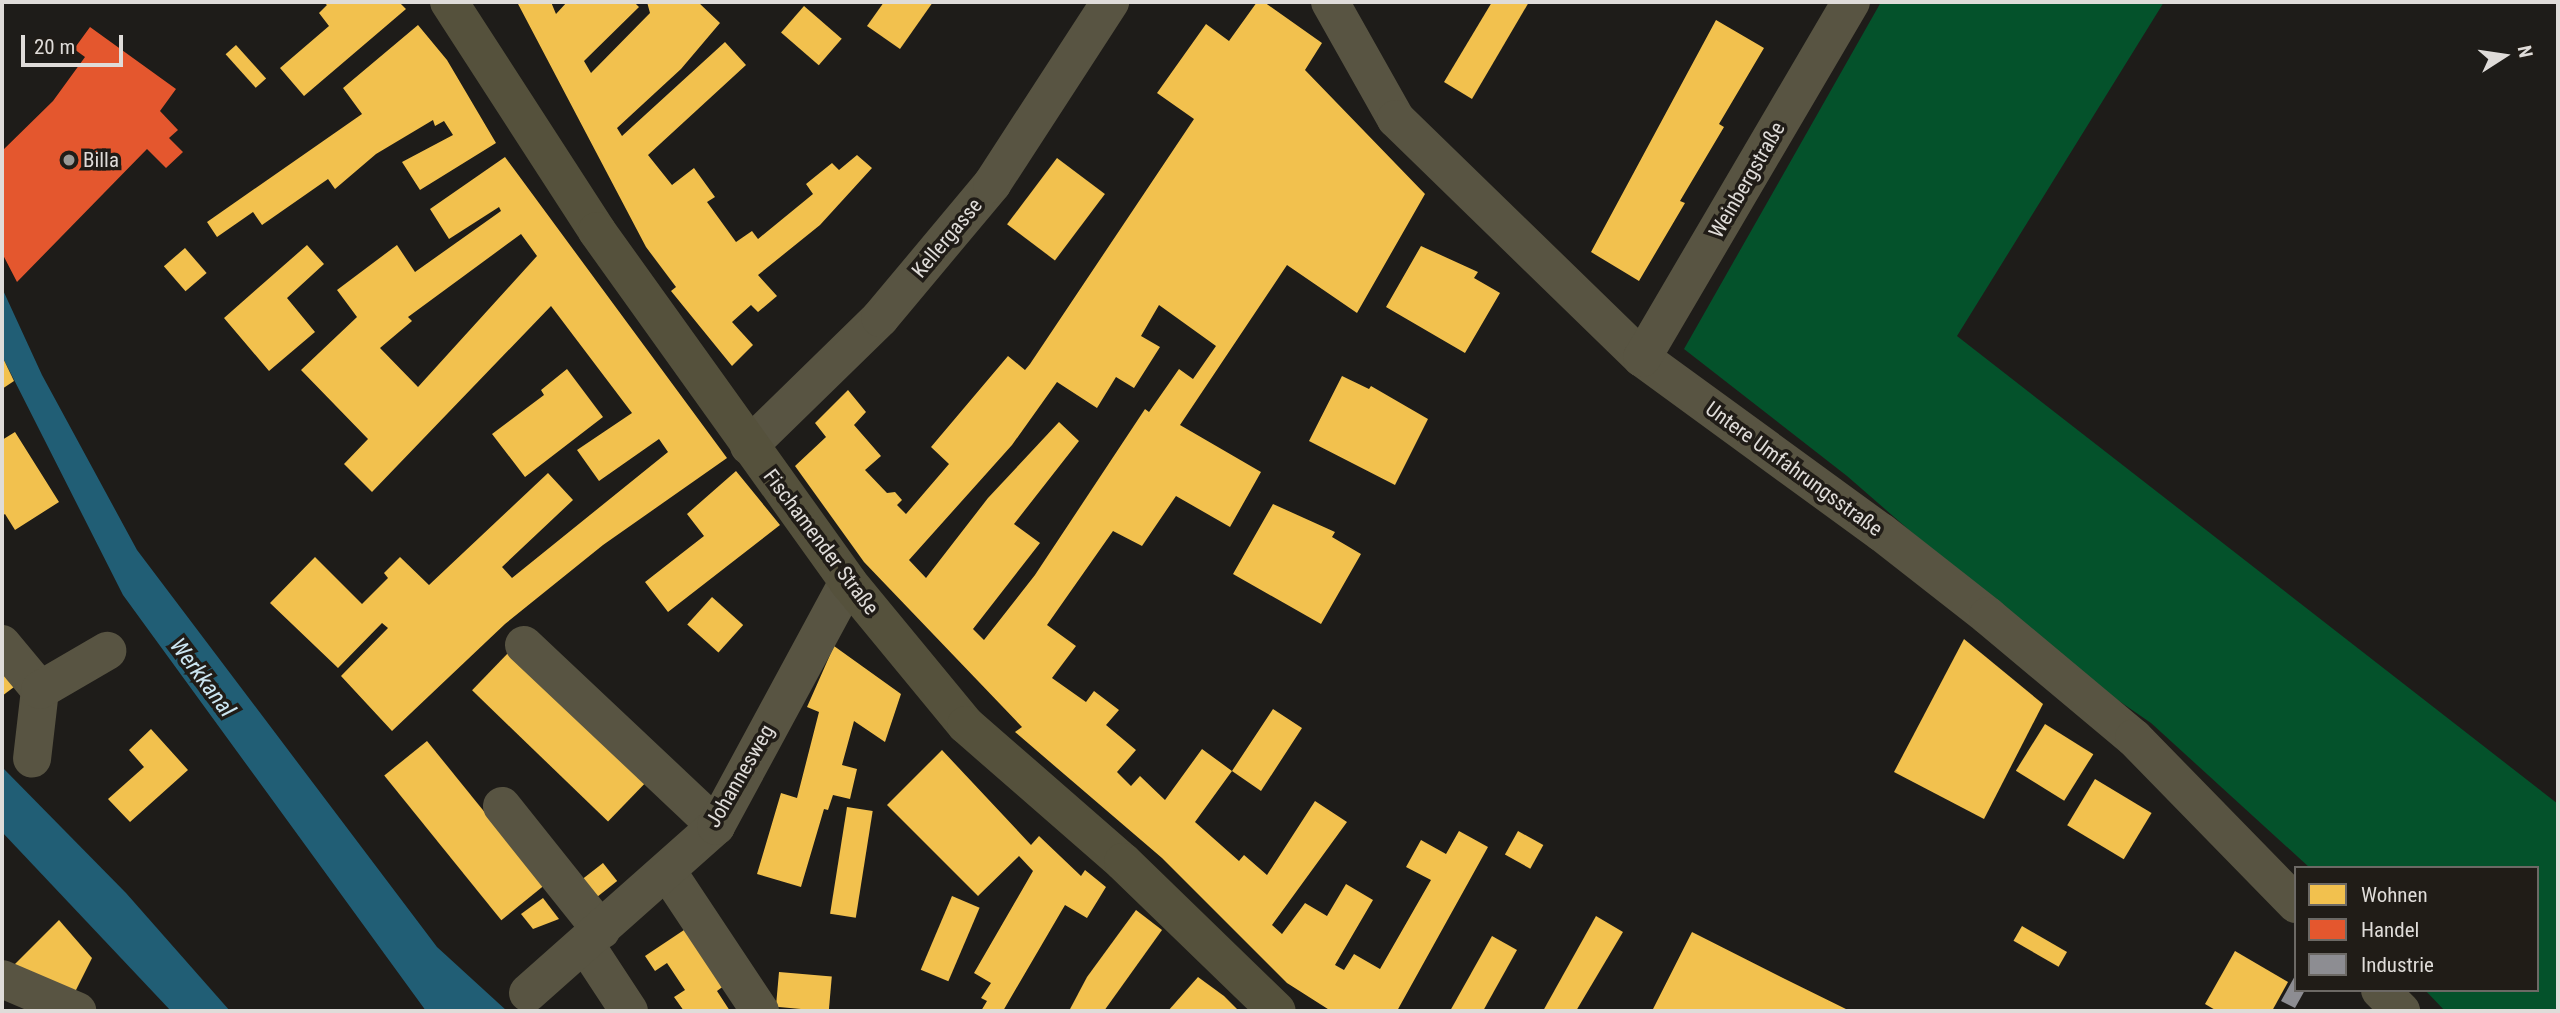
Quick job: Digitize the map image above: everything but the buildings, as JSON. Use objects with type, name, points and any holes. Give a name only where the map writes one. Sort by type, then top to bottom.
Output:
[{"type":"main road","name":"Fischamender Straße","points":[[449,2],[597,231],[848,582],[966,725],[1123,862],[1277,1011]]},
{"type":"street","name":"Kellergasse","points":[[749,446],[880,318],[992,184],[1110,2]]},
{"type":"street","name":"Untere Umfahrungsstraße","points":[[1330,2],[1396,119],[1642,358],[1881,532],[2134,738],[2294,902]]},
{"type":"street","name":"Weinbergstraße","points":[[1642,358],[1851,2]]},
{"type":"street","name":"Johannesweg","points":[[528,993],[716,826],[848,582]]},
{"type":"street","points":[[2,644],[40,690],[32,759]]},
{"type":"street","points":[[524,645],[716,826]]},
{"type":"street","points":[[40,690],[107,651]]},
{"type":"street","points":[[502,806],[593,937],[629,1011]]},
{"type":"street","points":[[667,871],[760,1011]]},
{"type":"street","points":[[2,979],[77,1011]]},
{"type":"street","points":[[2383,992],[2401,1011]]},
{"type":"green space","points":[[1881,2],[2164,2],[1957,336],[2558,804],[2558,1011],[2445,1011],[2427,992],[2539,992],[2539,866],[2308,866],[2151,723],[2055,657],[1847,476],[1684,349]]},
{"type":"water","name":"Werkkanal","points":[[2,288],[42,375],[137,550],[437,947],[507,1011],[426,1011],[123,595],[2,356]]},
{"type":"water","points":[[2,767],[126,893],[230,1011],[171,1011],[2,832]]},
{"type":"place","name":"Billa","points":[[69,160]]}]
